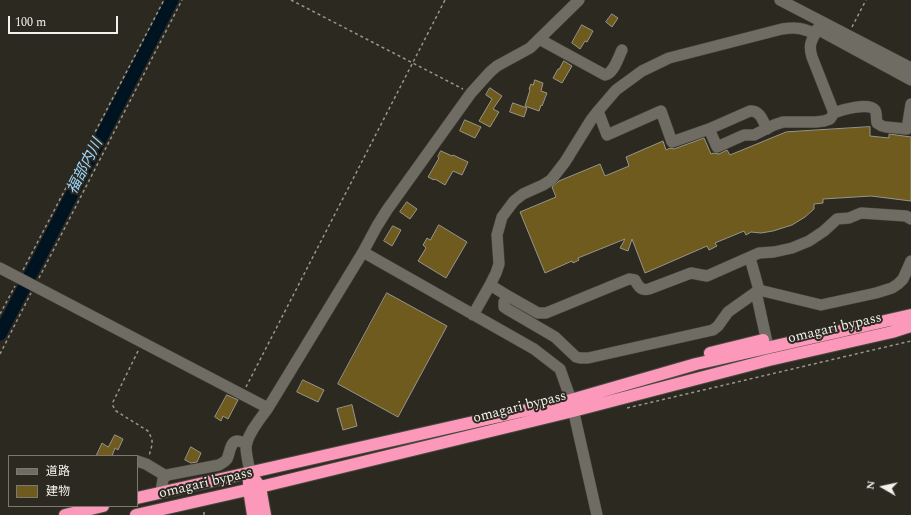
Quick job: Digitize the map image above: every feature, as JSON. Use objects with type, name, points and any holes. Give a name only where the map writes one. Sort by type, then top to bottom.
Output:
[{"type":"highway","name":"omagari bypass","points":[[138,498],[572,406],[696,364],[766,344],[911,315]]},
{"type":"highway","name":"omagari bypass","points":[[136,515],[254,488],[572,406],[892,332],[911,326]]},
{"type":"highway","points":[[250,473],[254,488],[265,515]]},
{"type":"highway","points":[[254,488],[254,515]]},
{"type":"highway","points":[[65,515],[99,507]]},
{"type":"street","points":[[250,473],[246,447],[254,429],[387,210],[471,93],[490,72],[497,66],[530,48],[579,0]]},
{"type":"street","points":[[780,0],[818,28],[911,80]]},
{"type":"street","points":[[473,315],[490,285],[499,264],[497,235],[502,217],[514,201],[523,194],[551,180],[565,162],[598,111],[616,90],[643,71],[669,58],[794,27],[806,29],[818,28],[847,35],[911,68]]},
{"type":"street","points":[[818,28],[810,43],[810,49],[834,113]]},
{"type":"street","points":[[539,39],[605,75],[612,72],[622,50]]},
{"type":"street","points":[[710,129],[717,147],[744,135],[754,135],[783,122],[824,122],[840,110],[865,106],[875,111],[877,123],[882,126],[908,129],[911,104]]},
{"type":"street","points":[[598,111],[607,135],[661,111],[672,142],[710,129],[755,110],[758,112],[767,129]]},
{"type":"street","points":[[490,285],[538,313],[546,313],[629,279],[635,280],[640,288],[646,290],[690,273],[707,276],[759,253],[774,252],[792,248],[809,241],[824,231],[837,219],[850,218],[861,213],[906,216],[911,219]]},
{"type":"street","points":[[362,252],[534,349],[560,369],[572,406],[597,515]]},
{"type":"street","points":[[750,258],[766,344]]},
{"type":"street","points":[[508,296],[504,302],[504,307],[506,309],[555,337],[576,357],[594,357],[713,330],[728,312],[756,293],[821,305],[876,293],[892,288],[898,284],[911,261]]},
{"type":"street","points":[[0,268],[268,408]]},
{"type":"street","points":[[162,492],[163,478],[167,475],[219,465],[227,458],[234,442],[237,441],[247,443]]},
{"type":"street","points":[[142,463],[166,476]]},
{"type":"path","points":[[0,354],[27,282],[164,0]]},
{"type":"path","points":[[0,314],[27,282],[182,0]]},
{"type":"path","points":[[290,0],[471,93]]},
{"type":"path","points":[[242,394],[445,0]]},
{"type":"path","points":[[847,35],[866,0]]},
{"type":"path","points":[[621,409],[911,341]]},
{"type":"path","points":[[142,463],[152,445],[152,439],[148,431],[116,411],[113,406],[113,402],[143,342]]},
{"type":"path","points":[[204,507],[204,515]]},
{"type":"building","points":[[612,14],[618,18],[612,27],[606,22]]},
{"type":"building","points":[[582,25],[593,31],[587,42],[585,41],[580,49],[572,43]]},
{"type":"building","points":[[564,61],[572,66],[562,83],[553,78]]},
{"type":"building","points":[[535,80],[543,83],[541,91],[547,93],[539,111],[525,106],[530,90],[529,89]]},
{"type":"building","points":[[490,88],[502,96],[493,109],[499,112],[490,127],[479,121],[492,99],[486,95]]},
{"type":"building","points":[[513,103],[527,108],[524,117],[510,112]]},
{"type":"building","points":[[465,120],[481,127],[475,138],[460,131]]},
{"type":"building","points":[[870,127],[870,136],[889,138],[889,134],[911,137],[911,201],[871,196],[823,199],[823,203],[814,204],[814,209],[792,225],[773,231],[761,233],[751,232],[746,235],[744,231],[715,243],[717,246],[709,250],[707,246],[645,273],[632,239],[628,251],[620,248],[625,239],[578,258],[579,260],[573,263],[572,261],[545,273],[520,212],[556,197],[552,187],[559,181],[600,164],[605,176],[629,166],[626,157],[663,141],[666,150],[670,148],[674,149],[704,138],[711,154],[719,154],[727,150],[730,155],[786,132]]},
{"type":"building","points":[[441,151],[468,162],[462,175],[453,171],[445,185],[428,177],[439,158],[438,157]]},
{"type":"building","points":[[407,202],[417,209],[410,219],[400,212]]},
{"type":"building","points":[[439,225],[467,242],[446,278],[418,261],[426,248],[423,245],[427,238],[430,240]]},
{"type":"building","points":[[393,226],[401,230],[392,246],[384,241]]},
{"type":"building","points":[[387,293],[447,326],[398,417],[338,384]]},
{"type":"building","points":[[303,380],[324,390],[318,402],[297,392]]},
{"type":"building","points":[[227,395],[238,400],[228,419],[223,416],[221,421],[215,417]]},
{"type":"building","points":[[352,405],[357,426],[343,430],[337,409]]},
{"type":"building","points":[[115,435],[123,439],[118,450],[115,448],[112,455],[96,455],[102,443],[108,447]]},
{"type":"building","points":[[191,447],[201,453],[197,462],[191,463],[185,460]]},
{"type":"waterway","name":"福部内川","points":[[0,334],[172,0]]}]
